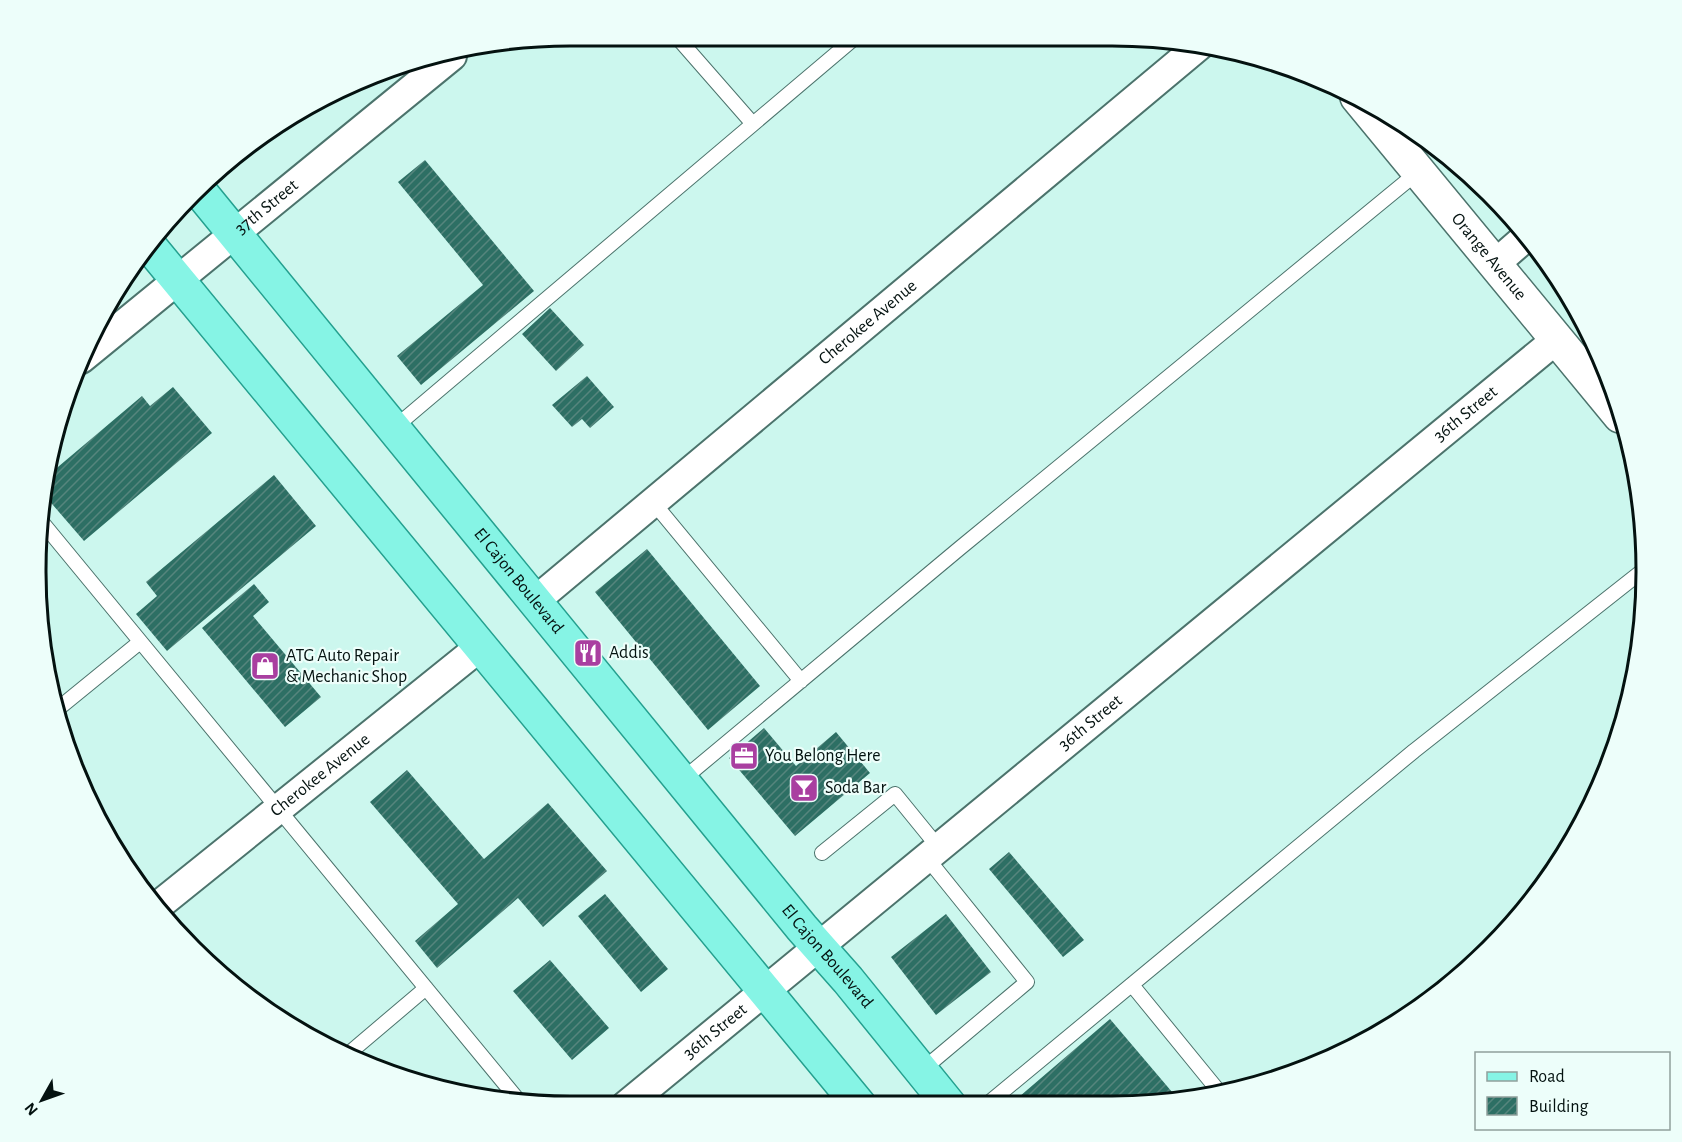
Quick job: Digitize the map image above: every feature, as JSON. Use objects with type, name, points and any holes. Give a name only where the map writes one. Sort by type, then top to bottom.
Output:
[{"type":"main road","name":"Orange Avenue","points":[[1372,117],[1608,401]]},
{"type":"main road","name":"El Cajon Boulevard","points":[[204,196],[942,1096]]},
{"type":"main road","points":[[155,252],[852,1096]]},
{"type":"street","name":"Cherokee Avenue","points":[[535,601],[1190,53]]},
{"type":"street","name":"37th Street","points":[[98,345],[234,234],[418,70]]},
{"type":"street","points":[[1495,264],[1519,243]]},
{"type":"street","name":"36th Street","points":[[637,1096],[1557,339]]},
{"type":"street","name":"Cherokee Avenue","points":[[164,902],[481,646]]},
{"type":"lane","points":[[685,46],[753,124]]},
{"type":"lane","points":[[393,428],[845,46]]},
{"type":"lane","points":[[681,780],[1418,172]]},
{"type":"lane","points":[[653,502],[801,681]]},
{"type":"lane","points":[[49,531],[511,1092]]},
{"type":"lane","points":[[997,1096],[1414,751],[1636,576]]},
{"type":"lane","points":[[63,704],[140,642]]},
{"type":"lane","points":[[822,854],[895,794],[933,853],[1027,982],[921,1071]]},
{"type":"lane","points":[[1132,985],[1214,1085]]},
{"type":"lane","points":[[355,1049],[426,988]]},
{"type":"building","points":[[425,160],[534,291],[421,385],[397,356],[483,285],[398,182]]},
{"type":"building","points":[[550,308],[584,345],[556,371],[522,334]]},
{"type":"building","points":[[587,376],[614,407],[590,428],[582,419],[572,427],[552,405]]},
{"type":"building","points":[[173,387],[212,433],[84,541],[51,503],[57,468],[142,396],[150,406]]},
{"type":"building","points":[[274,475],[316,526],[167,651],[136,614],[157,596],[146,582]]},
{"type":"building","points":[[647,549],[760,686],[708,730],[595,592]]},
{"type":"building","name":"ATG Auto Repair & Mechanic Shop","points":[[254,584],[269,602],[253,616],[321,697],[285,727],[202,628]]},
{"type":"building","name":"Soda Bar","points":[[764,728],[796,766],[836,732],[870,773],[795,836],[729,758]]},
{"type":"building","points":[[407,770],[484,859],[548,803],[607,871],[543,927],[518,898],[437,968],[415,941],[458,904],[370,802]]},
{"type":"building","points":[[1009,852],[1084,940],[1063,957],[989,869]]},
{"type":"building","points":[[605,894],[668,969],[641,992],[578,916]]},
{"type":"building","points":[[946,914],[991,972],[936,1015],[891,957]]},
{"type":"building","points":[[550,960],[609,1028],[572,1060],[513,991]]},
{"type":"building","points":[[1110,1019],[1172,1092],[1111,1096],[1020,1096]]},
{"type":"place","name":"Addis","points":[[588,653]]},
{"type":"place","name":"ATG Auto Repair & Mechanic Shop","points":[[265,666]]},
{"type":"place","name":"You Belong Here","points":[[744,756]]},
{"type":"place","name":"Soda Bar","points":[[804,788]]}]
